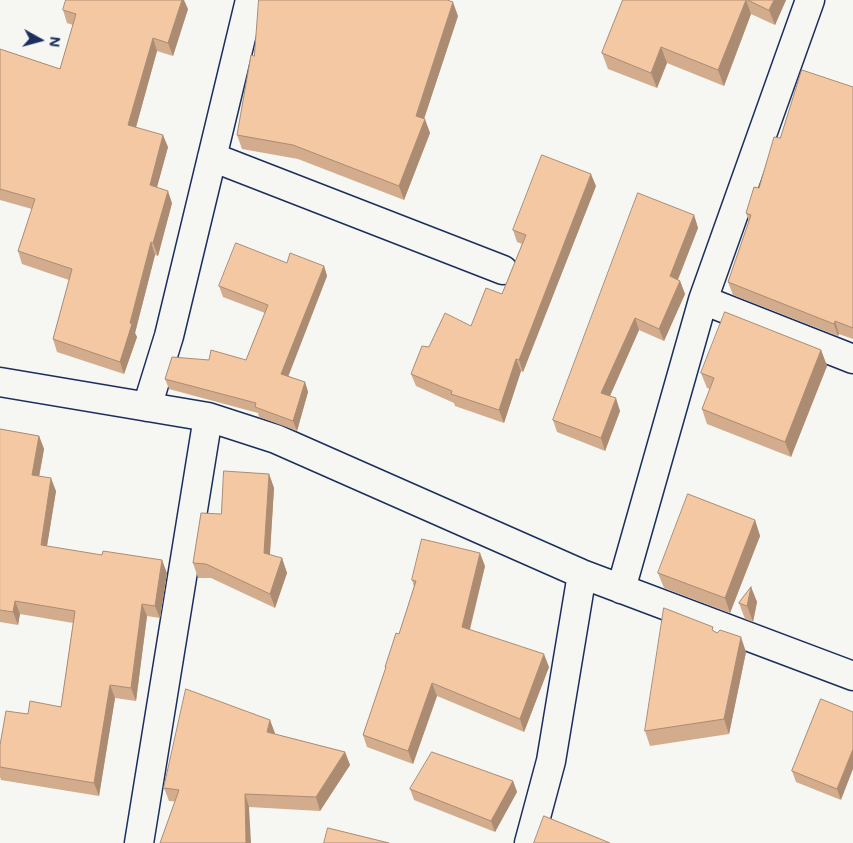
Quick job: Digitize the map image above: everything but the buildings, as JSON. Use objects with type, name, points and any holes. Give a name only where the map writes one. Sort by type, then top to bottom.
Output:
[{"type":"street","points":[[147,407],[169,336],[250,0]]},
{"type":"street","points":[[621,589],[703,300],[810,0]]},
{"type":"street","points":[[212,157],[503,270]]},
{"type":"street","points":[[703,300],[853,360]]},
{"type":"street","points":[[0,382],[208,417],[276,439],[582,574],[853,676]]},
{"type":"street","points":[[138,843],[208,417]]},
{"type":"street","points":[[529,843],[551,761],[582,574]]}]
